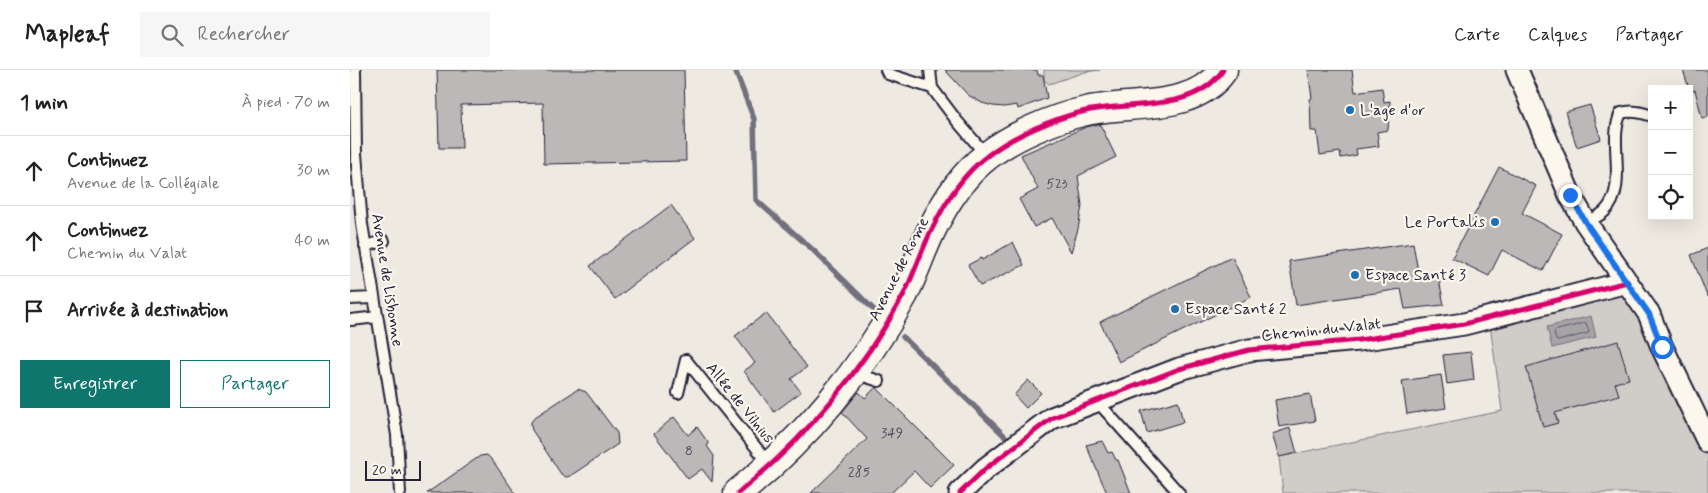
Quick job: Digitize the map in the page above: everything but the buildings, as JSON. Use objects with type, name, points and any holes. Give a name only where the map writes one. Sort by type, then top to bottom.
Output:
[{"type":"street","name":"Avenue de Rome","points":[[757,480],[803,433],[866,377],[932,230],[966,174],[986,156],[1013,139],[1064,118],[1087,111],[1178,100],[1203,89],[1220,75],[1223,70]]},
{"type":"street","points":[[1517,70],[1570,195],[1586,223],[1649,314],[1662,347],[1708,442]]},
{"type":"street","name":"Chemin du Valat","points":[[960,493],[985,470],[1052,418],[1179,369],[1250,350],[1359,340],[1464,324],[1627,282]]},
{"type":"lane","name":"Avenue de Lisbonne","points":[[355,70],[353,137],[362,224],[397,436],[400,493]]},
{"type":"lane","points":[[886,70],[888,74],[932,88]]},
{"type":"lane","points":[[930,70],[932,88],[986,156]]},
{"type":"lane","points":[[1586,223],[1605,211],[1613,200],[1616,181],[1616,122],[1621,113],[1630,111],[1648,114]]},
{"type":"lane","points":[[365,246],[384,241]]},
{"type":"lane","points":[[350,299],[373,298]]},
{"type":"lane","points":[[351,320],[377,317]]},
{"type":"lane","name":"Allée de Vilnius","points":[[678,394],[686,360],[757,480]]},
{"type":"lane","points":[[1096,400],[1179,493]]},
{"type":"shaded area","points":[[1044,70],[1100,70],[1085,72],[1049,84],[1044,80]]},
{"type":"shaded area","points":[[1633,291],[1708,438],[1708,493],[1283,493],[1279,457],[1502,411],[1489,318]]},
{"type":"water","points":[[1591,316],[1596,337],[1552,348],[1547,327]]},
{"type":"waterway","points":[[735,70],[754,119],[756,200],[812,249],[874,310]]},
{"type":"waterway","points":[[903,337],[1012,443]]},
{"type":"cycle path","points":[[738,493],[763,472],[809,426],[831,402],[870,350],[904,294],[927,239],[942,210],[955,190],[978,163],[1021,135],[1061,118],[1103,108],[1160,103],[1179,99],[1196,93],[1211,84],[1223,70]]},
{"type":"cycle path","points":[[960,493],[985,469],[1052,418],[1179,369],[1249,350],[1359,340],[1464,324],[1627,282]]},
{"type":"place","name":"L'age d'or","points":[[1350,110]]},
{"type":"place","name":"Le Portalis","points":[[1495,222]]},
{"type":"place","name":"Espace Santé 3","points":[[1355,275]]},
{"type":"place","name":"Espace Santé 2","points":[[1175,309]]},
{"type":"route","points":[[1570,195],[1586,223],[1649,314],[1662,347]]}]
